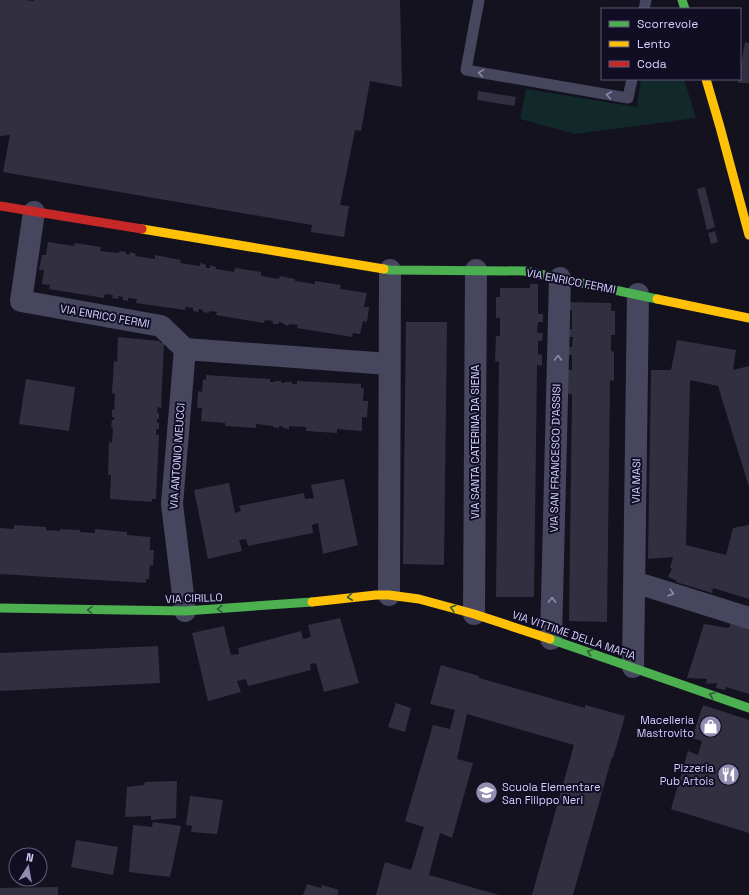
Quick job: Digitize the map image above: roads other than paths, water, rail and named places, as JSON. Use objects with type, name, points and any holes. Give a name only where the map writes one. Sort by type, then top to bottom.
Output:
[{"type":"street","points":[[706,80],[749,235]]},
{"type":"street","name":"VIA ENRICO FERMI","points":[[0,206],[390,270],[525,270],[749,318]]},
{"type":"street","name":"VIA ENRICO FERMI","points":[[34,212],[21,301],[161,326],[185,349]]},
{"type":"street","points":[[389,595],[390,270]]},
{"type":"street","name":"VIA SANTA CATERINA DA SIENA","points":[[474,614],[476,270]]},
{"type":"street","name":"VIA SAN FRANCESCO D'ASSISI","points":[[551,639],[560,278]]},
{"type":"street","name":"VIA MASI","points":[[633,667],[638,294]]},
{"type":"street","points":[[185,349],[390,364]]},
{"type":"street","name":"VIA ANTONIO MEUCCI","points":[[185,349],[172,504],[185,611]]},
{"type":"street","points":[[634,582],[749,618]]},
{"type":"street","name":"VIA CIRILLO","points":[[0,608],[185,611],[293,604],[376,594],[389,595]]},
{"type":"street","name":"VIA VITTIME DELLA MAFIA","points":[[389,595],[419,598],[474,614],[633,667],[749,708]]},
{"type":"lane","points":[[479,0],[466,70],[628,98],[632,80]]},
{"type":"place","name":"Macelleria Mastrovito","points":[[710,726]]},
{"type":"place","name":"Pizzeria Pub Artois","points":[[729,774]]},
{"type":"place","name":"Scuola Elementare San Filippo Neri","points":[[486,793]]}]
